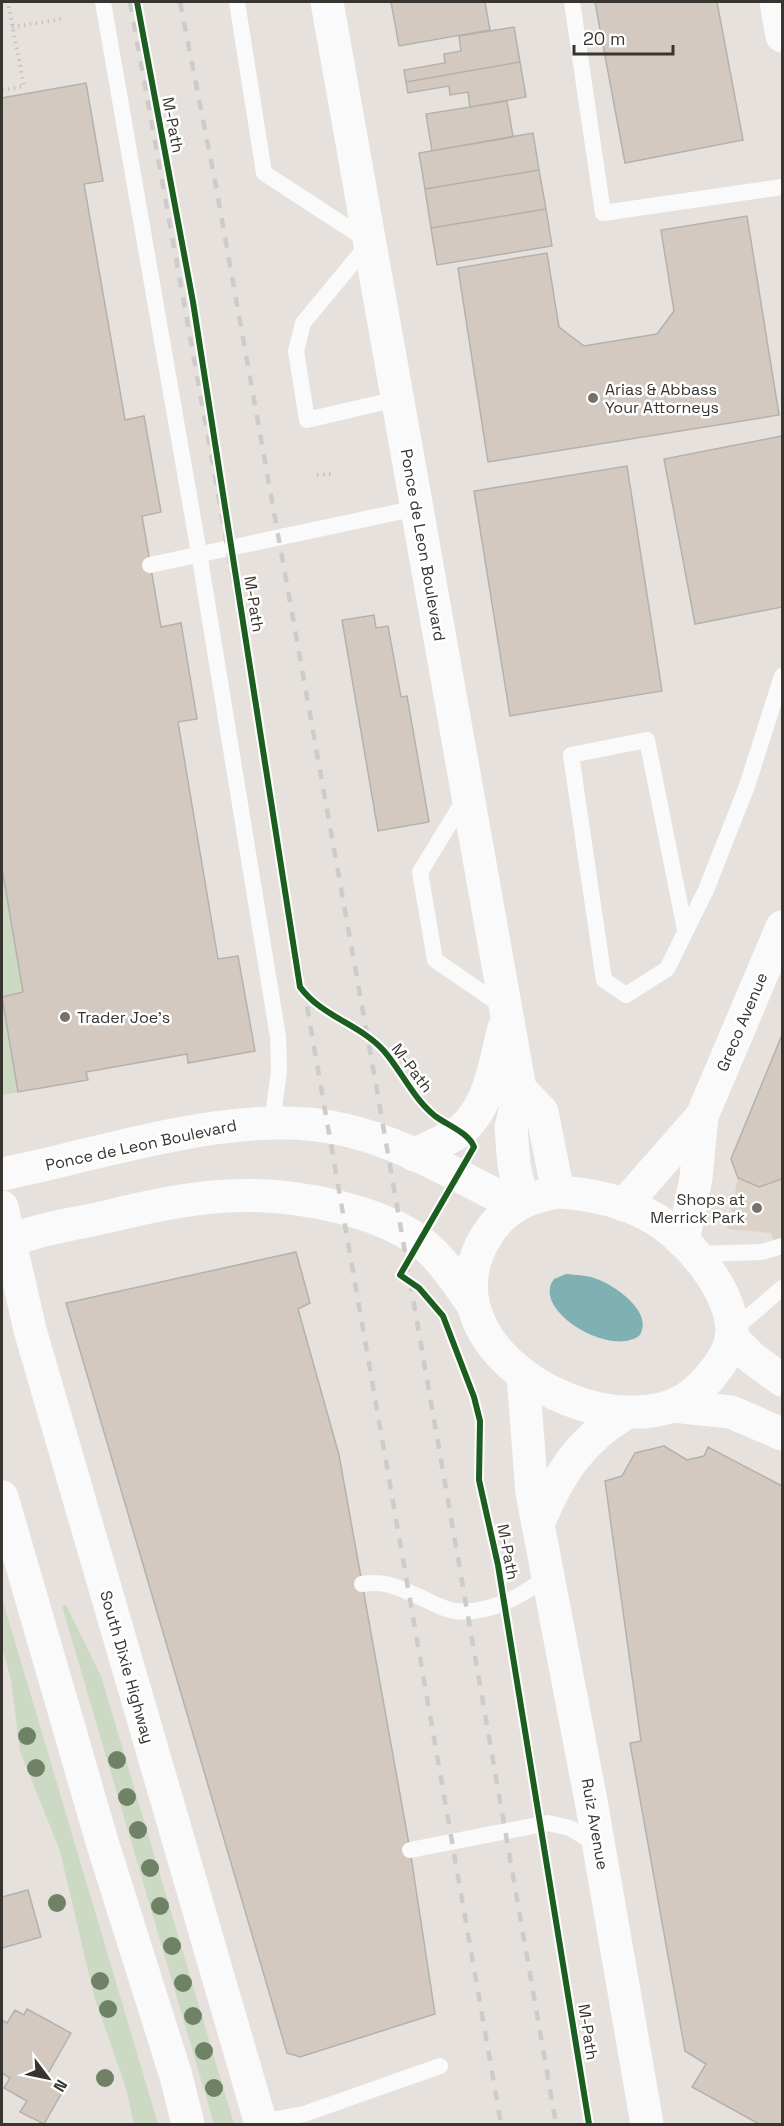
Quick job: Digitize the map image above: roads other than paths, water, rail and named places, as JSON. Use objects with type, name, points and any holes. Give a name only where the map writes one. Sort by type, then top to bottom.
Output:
[{"type":"main road","name":"Ponce de Leon Boulevard","points":[[327,2],[520,1089],[511,1128],[519,1203]]},
{"type":"main road","points":[[777,2],[783,36]]},
{"type":"main road","name":"Greco Avenue","points":[[689,1247],[702,1116],[783,927]]},
{"type":"main road","points":[[414,1155],[458,1132],[476,1113],[491,1079],[506,1014]]},
{"type":"main road","points":[[520,1089],[542,1112],[558,1192]]},
{"type":"main road","name":"Greco Avenue","points":[[624,1204],[702,1116]]},
{"type":"main road","name":"Ponce de Leon Boulevard","points":[[2,1174],[198,1132],[272,1122],[341,1128],[414,1155],[519,1203]]},
{"type":"main road","points":[[474,1306],[472,1274],[482,1244],[491,1228],[519,1203],[558,1192],[603,1197],[650,1216],[689,1247],[720,1292],[731,1334],[752,1358],[783,1380]]},
{"type":"main road","points":[[5,1244],[183,1199],[242,1194],[302,1198],[360,1212],[395,1227],[419,1241],[449,1272],[474,1306],[491,1340],[523,1376],[541,1389],[596,1410],[626,1413],[651,1412],[673,1406],[730,1412],[783,1434]]},
{"type":"main road","name":"South Dixie Highway","points":[[2,1207],[5,1244],[260,2123]]},
{"type":"main road","points":[[673,1406],[706,1381],[721,1360],[731,1334]]},
{"type":"main road","name":"Ruiz Avenue","points":[[523,1376],[532,1493],[599,1846],[647,2124]]},
{"type":"main road","points":[[538,1524],[551,1494],[582,1446],[601,1428],[626,1413]]},
{"type":"main road","points":[[2,1497],[103,1845],[176,2076],[188,2124]]},
{"type":"lane","points":[[103,2],[199,554],[278,1037],[279,1071],[272,1122]]},
{"type":"lane","points":[[237,2],[264,173],[370,242],[303,323],[296,351],[307,420],[397,399]]},
{"type":"lane","points":[[572,2],[603,213],[783,187]]},
{"type":"lane","points":[[150,565],[417,508]]},
{"type":"lane","points":[[686,930],[647,740],[571,755],[604,980],[626,995],[667,969],[706,890],[747,786],[783,676]]},
{"type":"lane","points":[[467,796],[420,872],[435,960],[506,1014]]},
{"type":"lane","points":[[689,1247],[751,1253],[783,1246]]},
{"type":"lane","points":[[731,1334],[783,1288]]},
{"type":"lane","points":[[362,1584],[387,1583],[399,1586],[455,1611],[484,1609],[512,1600],[548,1576]]},
{"type":"lane","points":[[410,1850],[548,1823],[570,1828],[599,1846]]},
{"type":"lane","points":[[260,2123],[304,2114],[440,2066]]},
{"type":"water","points":[[566,1274],[602,1281],[630,1300],[642,1317],[643,1326],[640,1335],[627,1341],[611,1341],[578,1328],[563,1317],[553,1304],[550,1291],[554,1279]]},
{"type":"railway","points":[[130,2],[216,482],[501,2124]]},
{"type":"railway","points":[[180,2],[215,181],[375,1079],[556,2124]]},
{"type":"place","name":"Arias & Abbass Your Attorneys","points":[[593,398]]},
{"type":"place","name":"Trader Joe's","points":[[65,1017]]},
{"type":"place","name":"Shops at Merrick Park","points":[[757,1208]]}]
